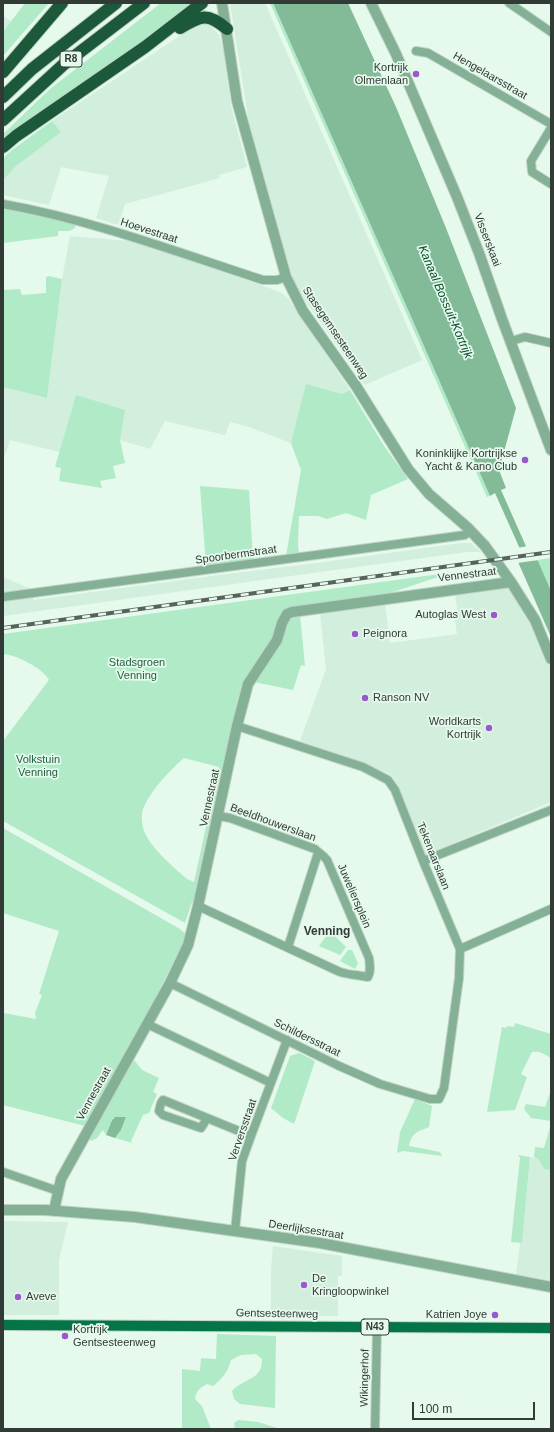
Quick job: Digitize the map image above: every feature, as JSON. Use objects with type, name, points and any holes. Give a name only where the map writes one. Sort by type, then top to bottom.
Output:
[{"type":"highway","points":[[3,72],[62,3]]},
{"type":"highway","name":"R8","points":[[3,97],[32,69],[116,3]]},
{"type":"highway","name":"R8","points":[[3,120],[63,65],[144,3]]},
{"type":"highway","points":[[3,147],[16,136],[145,47],[202,3]]},
{"type":"highway","points":[[145,47],[198,18],[215,19],[227,29]]},
{"type":"main road","name":"Gentsesteenweg","points":[[3,1325],[551,1328]]},
{"type":"street","name":"Stasegemsesteenweg","points":[[222,3],[237,101],[286,277],[303,311],[356,386],[408,469],[429,494],[470,530],[485,546],[511,582],[535,620],[551,659]]},
{"type":"street","name":"Visserskaai","points":[[371,3],[390,42],[457,197],[551,450]]},
{"type":"street","name":"Visserskaai","points":[[378,3],[390,42]]},
{"type":"street","points":[[509,3],[551,32]]},
{"type":"street","name":"Hengelaarsstraat","points":[[416,51],[428,53],[551,124]]},
{"type":"street","points":[[551,128],[531,161],[532,172],[551,184]]},
{"type":"street","name":"Hoevestraat","points":[[3,204],[37,210],[102,227],[263,280],[277,280],[286,277]]},
{"type":"street","points":[[510,341],[525,337],[551,343]]},
{"type":"street","name":"Spoorbermstraat","points":[[3,597],[465,535],[470,530]]},
{"type":"street","name":"Vennestraat","points":[[55,1211],[61,1179],[170,983],[188,945],[198,906],[237,726],[248,684],[277,640],[282,623],[287,614],[373,600],[511,582]]},
{"type":"street","name":"Tekenaarslaan","points":[[237,726],[363,767],[388,780],[395,790],[460,949],[459,978],[449,1059],[444,1088],[439,1099]]},
{"type":"street","points":[[423,861],[551,810]]},
{"type":"street","name":"Beeldhouwerslaan","points":[[218,816],[230,818],[315,849],[318,853]]},
{"type":"street","points":[[198,906],[288,947],[318,853]]},
{"type":"street","name":"Juweliersplein","points":[[288,947],[345,973],[368,977],[370,970],[369,958],[327,860],[323,854],[318,853]]},
{"type":"street","points":[[460,949],[551,909]]},
{"type":"street","name":"Schildersstraat","points":[[170,983],[336,1065],[380,1084],[430,1100],[439,1099]]},
{"type":"street","points":[[147,1024],[271,1083]]},
{"type":"street","name":"Verversstraat","points":[[235,1231],[242,1161],[250,1136],[287,1040]]},
{"type":"street","points":[[206,1118],[200,1128],[163,1115],[159,1111],[163,1100],[250,1136]]},
{"type":"street","points":[[3,1172],[58,1191]]},
{"type":"street","name":"Deerlijksestraat","points":[[3,1210],[55,1211],[135,1217],[235,1231],[320,1243],[551,1287]]},
{"type":"street","name":"Wikingerhof","points":[[375,1429],[377,1327]]},
{"type":"shaded area","points":[[230,3],[265,3],[422,360],[365,385],[304,299],[293,280],[249,123]]},
{"type":"shaded area","points":[[3,16],[11,21],[3,32]]},
{"type":"shaded area","points":[[202,23],[209,24],[219,35],[223,48],[231,106],[247,167],[219,175],[220,178],[125,204],[118,225],[96,218],[109,176],[61,167],[49,205],[3,195],[3,180],[8,174],[61,132],[52,121],[193,27]]},
{"type":"shaded area","points":[[70,236],[141,242],[280,292],[288,298],[350,390],[342,394],[307,385],[291,443],[249,427],[230,422],[225,435],[165,421],[150,449],[120,440],[73,405],[60,452],[10,440],[3,461],[3,387],[47,398],[62,279]]},
{"type":"shaded area","points":[[461,543],[471,543],[481,552],[467,552],[3,616],[3,577],[33,590],[33,600]]},
{"type":"shaded area","points":[[503,586],[510,589],[522,601],[551,669],[551,802],[425,855],[411,817],[392,776],[386,772],[345,756],[300,741],[326,669],[320,613],[385,603],[390,643],[457,634],[454,615],[458,615],[455,593]]},
{"type":"shaded area","points":[[530,1157],[538,1159],[544,1169],[551,1170],[551,1280],[516,1275],[520,1243],[522,1242]]},
{"type":"shaded area","points":[[3,1221],[68,1222],[59,1260],[59,1315],[3,1315]]},
{"type":"shaded area","name":"De Kringloopwinkel","points":[[273,1246],[342,1256],[342,1276],[338,1276],[338,1316],[271,1316],[271,1270]]},
{"type":"green space","points":[[25,3],[49,3],[3,56],[3,32]]},
{"type":"green space","points":[[161,3],[196,3],[177,21],[3,141],[3,134],[50,89]]},
{"type":"green space","points":[[270,3],[273,3],[490,496],[487,497]]},
{"type":"green space","points":[[52,121],[61,132],[15,167],[3,180],[3,158]]},
{"type":"green space","points":[[3,206],[74,224],[75,228],[69,231],[58,231],[58,236],[3,243]]},
{"type":"green space","points":[[49,276],[62,279],[47,398],[3,387],[3,290],[20,289],[22,295],[46,293],[46,277]]},
{"type":"green space","points":[[306,384],[342,394],[350,390],[384,446],[408,479],[371,495],[366,520],[346,513],[327,519],[318,516],[299,516],[299,554],[286,556],[301,470],[291,443]]},
{"type":"green space","points":[[76,395],[125,410],[120,440],[125,463],[113,466],[116,478],[100,481],[102,488],[59,481],[61,468],[55,467]]},
{"type":"green space","points":[[200,486],[249,490],[253,561],[206,565]]},
{"type":"green space","points":[[550,558],[551,560],[551,591],[537,560]]},
{"type":"green space","points":[[447,573],[384,595],[288,608],[282,612],[272,642],[243,686],[238,698],[194,902],[192,902],[185,923],[3,821],[3,741],[49,680],[41,671],[22,659],[3,654],[3,634]],"holes":[[[184,758],[219,767],[194,882],[187,879],[177,870],[150,842],[143,829],[142,813],[144,806],[153,791],[172,769]]]},
{"type":"green space","points":[[300,615],[305,666],[301,665],[293,690],[254,682],[283,638],[291,618]]},
{"type":"green space","points":[[3,828],[180,929],[187,935],[148,1013],[85,1126],[3,1105],[3,1013],[36,1019],[35,1013],[42,995],[39,994],[59,931],[3,913]]},
{"type":"green space","points":[[330,931],[346,947],[340,955],[319,946]]},
{"type":"green space","points":[[348,950],[352,950],[358,963],[355,969],[340,961]]},
{"type":"green space","points":[[515,1023],[551,1034],[551,1058],[540,1052],[532,1052],[521,1074],[527,1077],[515,1110],[487,1112],[502,1027],[514,1027]]},
{"type":"green space","points":[[299,1053],[315,1061],[294,1124],[283,1118],[271,1108],[290,1056]]},
{"type":"green space","points":[[134,1060],[142,1070],[159,1078],[153,1092],[157,1094],[149,1113],[143,1115],[131,1141],[133,1143],[115,1138],[121,1130],[126,1117],[115,1117],[112,1119],[106,1135],[103,1130],[97,1138],[91,1141],[89,1138]]},
{"type":"green space","points":[[551,1090],[551,1121],[531,1118],[524,1109],[526,1104],[545,1107]]},
{"type":"green space","points":[[415,1099],[432,1106],[429,1127],[413,1135],[409,1146],[440,1152],[442,1156],[403,1151],[397,1153],[400,1132]]},
{"type":"green space","points":[[551,1124],[551,1170],[544,1169],[538,1159],[534,1157],[535,1147],[544,1148]]},
{"type":"green space","points":[[518,1155],[530,1157],[522,1243],[511,1242],[520,1158]]},
{"type":"green space","points":[[217,1334],[276,1336],[275,1408],[240,1404],[234,1399],[232,1391],[256,1375],[261,1366],[262,1359],[256,1354],[241,1355],[231,1360],[222,1378],[213,1386],[207,1384],[200,1388],[196,1393],[195,1399],[202,1406],[211,1429],[182,1429],[182,1369],[200,1371],[201,1358],[216,1359]]},
{"type":"green space","points":[[238,1420],[258,1422],[280,1429],[235,1429],[234,1423]]},
{"type":"water","name":"Kanaal Bossuit-Kortrijk","points":[[273,3],[348,3],[396,107],[446,228],[516,408],[499,470],[506,488],[501,490],[529,553],[534,552],[551,591],[551,637],[515,555],[522,554],[520,549],[495,493],[490,496]]},
{"type":"water","points":[[115,1117],[126,1117],[121,1130],[115,1138],[106,1135],[112,1120]]},
{"type":"pier","points":[[528,546],[530,551],[535,551],[539,560],[517,563],[513,555],[519,552],[517,548]]},
{"type":"railway","points":[[3,628],[551,552]]},
{"type":"place","name":"Kortrijk Olmenlaan","points":[[416,74]]},
{"type":"place","name":"Koninklijke Kortrijkse Yacht & Kano Club","points":[[525,460]]},
{"type":"place","name":"Autoglas West","points":[[494,615]]},
{"type":"place","name":"Peignora","points":[[355,634]]},
{"type":"place","name":"Ranson NV","points":[[365,698]]},
{"type":"place","name":"Worldkarts Kortrijk","points":[[489,728]]},
{"type":"place","name":"De Kringloopwinkel","points":[[304,1285]]},
{"type":"place","name":"Aveve","points":[[18,1297]]},
{"type":"place","name":"Katrien Joye","points":[[495,1315]]},
{"type":"place","name":"Kortrijk Gentsesteenweg","points":[[65,1336]]},
{"type":"district","name":"Venning","points":[[327,932]]},
{"type":"park label","name":"Stadsgroen Venning","points":[[137,669]]},
{"type":"park label","name":"Volkstuin Venning","points":[[38,766]]}]
